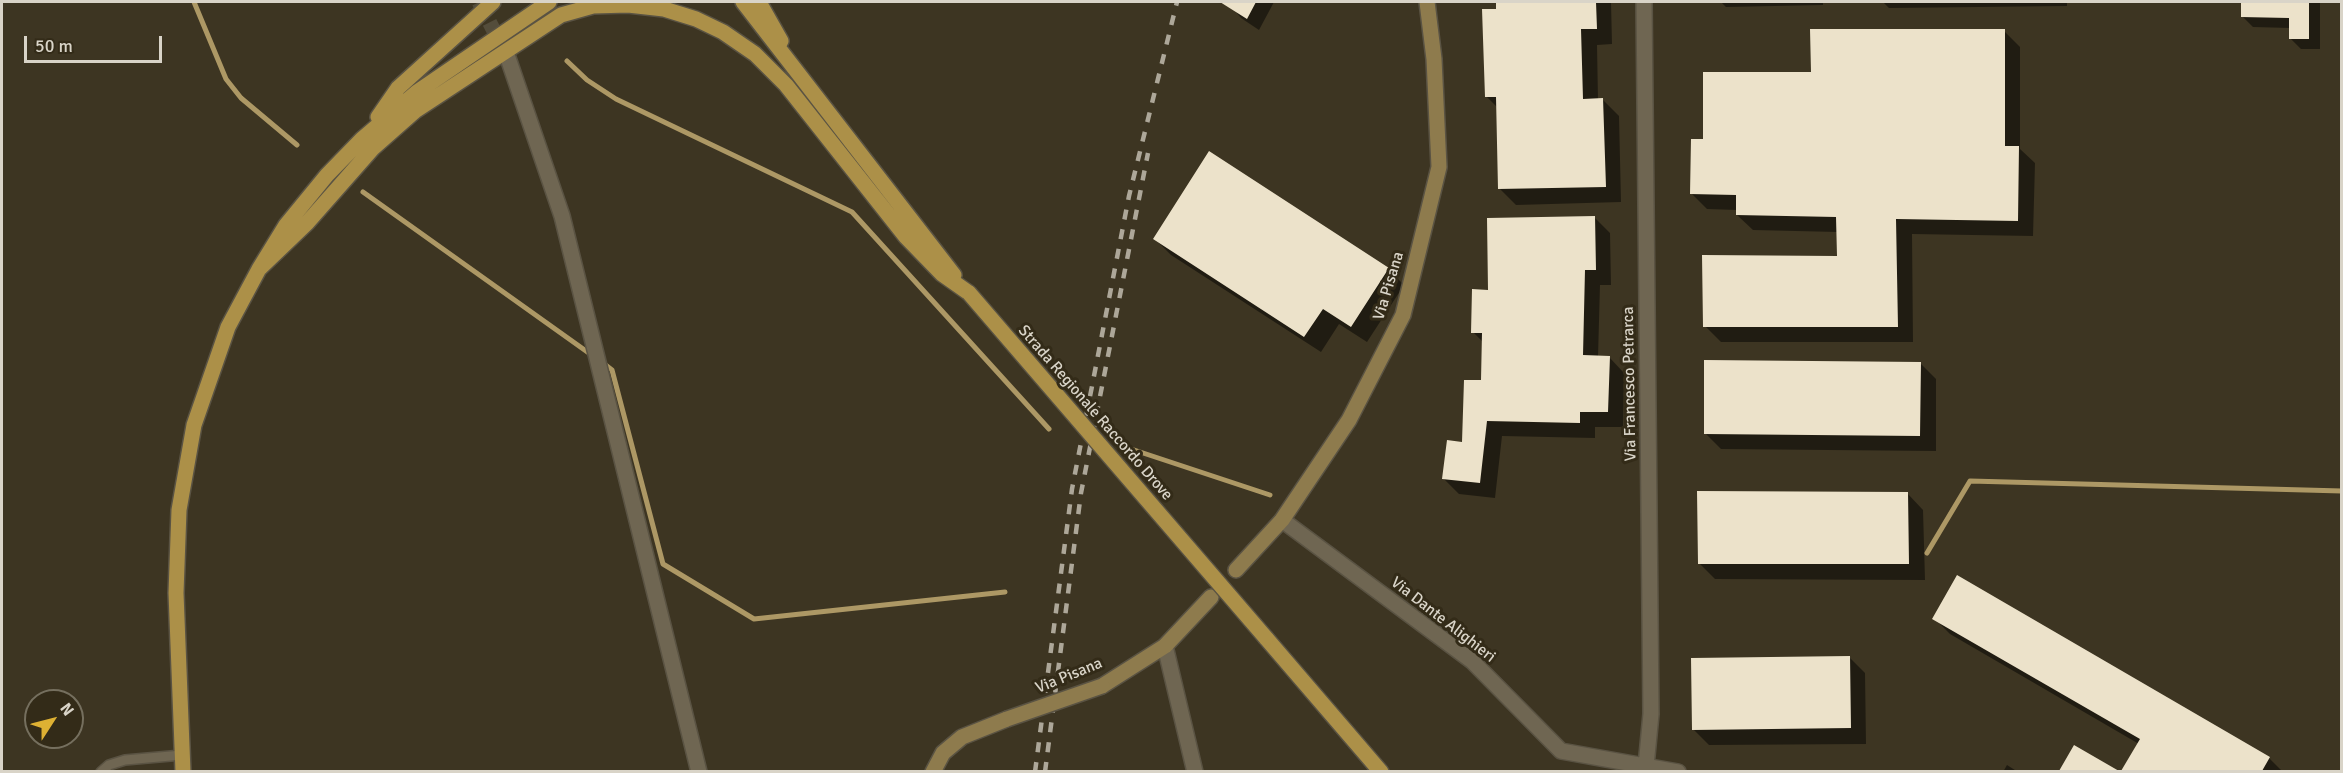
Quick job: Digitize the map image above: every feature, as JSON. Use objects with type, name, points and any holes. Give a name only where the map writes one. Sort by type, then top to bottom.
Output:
[{"type":"main road","points":[[372,128],[398,88],[494,2]]},
{"type":"main road","points":[[183,771],[176,582],[177,526],[183,478],[197,414],[218,351],[259,269],[304,201],[372,128],[417,92],[549,2]]},
{"type":"main road","points":[[743,2],[793,68]]},
{"type":"main road","points":[[759,2],[775,27],[793,68]]},
{"type":"main road","points":[[259,269],[296,235],[361,161],[400,123],[542,25],[570,12],[593,6],[628,5],[680,13],[710,25],[737,41],[780,79],[906,237],[942,274],[969,293]]},
{"type":"main road","name":"Strada Regionale Raccordo Drove","points":[[793,68],[969,293],[1381,771]]},
{"type":"street","name":"Via Pisana","points":[[1236,570],[1282,520],[1349,420],[1403,315],[1439,167],[1434,59],[1427,2]]},
{"type":"street","name":"Via Francesco Petrarca","points":[[1644,2],[1651,702],[1646,766]]},
{"type":"street","points":[[508,58],[562,216],[699,771]]},
{"type":"street","name":"Via Dante Alighieri","points":[[1282,520],[1472,661],[1561,751],[1678,771]]},
{"type":"street","name":"Via Pisana","points":[[933,771],[943,753],[962,736],[1102,686],[1165,646],[1211,597]]},
{"type":"street","points":[[1165,646],[1195,771]]},
{"type":"lane","points":[[101,771],[109,765],[125,760],[182,755]]},
{"type":"building","points":[[1220,2],[1256,2],[1247,19]]},
{"type":"building","points":[[1496,2],[1596,2],[1597,29],[1581,29],[1583,99],[1603,98],[1606,187],[1498,189],[1496,97],[1485,97],[1482,9],[1496,9]]},
{"type":"building","points":[[2241,2],[2309,2],[2309,39],[2289,39],[2289,18],[2241,17]]},
{"type":"building","points":[[1810,29],[2005,29],[2005,146],[2019,146],[2018,221],[1896,219],[1898,327],[1703,327],[1702,255],[1837,256],[1836,217],[1736,215],[1736,195],[1690,194],[1691,139],[1703,139],[1703,72],[1811,72]]},
{"type":"building","points":[[1209,151],[1389,268],[1351,327],[1323,309],[1304,337],[1153,239]]},
{"type":"building","points":[[1595,216],[1596,270],[1585,270],[1583,355],[1610,356],[1608,412],[1580,412],[1580,423],[1487,421],[1480,483],[1442,479],[1447,440],[1462,442],[1464,380],[1481,380],[1482,333],[1471,333],[1472,289],[1488,290],[1487,218]]},
{"type":"building","points":[[1704,360],[1921,362],[1920,436],[1704,434]]},
{"type":"building","points":[[1697,491],[1908,492],[1909,564],[1698,564]]},
{"type":"building","points":[[1957,575],[2270,757],[2262,771],[2121,771],[2140,739],[1932,619]]},
{"type":"building","points":[[1850,656],[1851,728],[1692,730],[1691,658]]},
{"type":"building","points":[[2074,745],[2119,771],[2059,771]]},
{"type":"waterway","points":[[194,2],[226,79],[241,98],[297,145]]},
{"type":"waterway","points":[[567,61],[587,80],[616,99],[852,212],[1049,429]]},
{"type":"waterway","points":[[363,192],[593,356]]},
{"type":"waterway","points":[[603,363],[612,370],[663,564],[754,619],[1005,592]]},
{"type":"waterway","points":[[1131,449],[1270,495]]},
{"type":"waterway","points":[[1927,553],[1970,481],[2342,491]]},
{"type":"tunnel","points":[[479,2],[508,58]]},
{"type":"railway","points":[[1035,772],[1072,489],[1129,196],[1177,2]]},
{"type":"railway","points":[[1045,772],[1081,493],[1148,153]]}]
